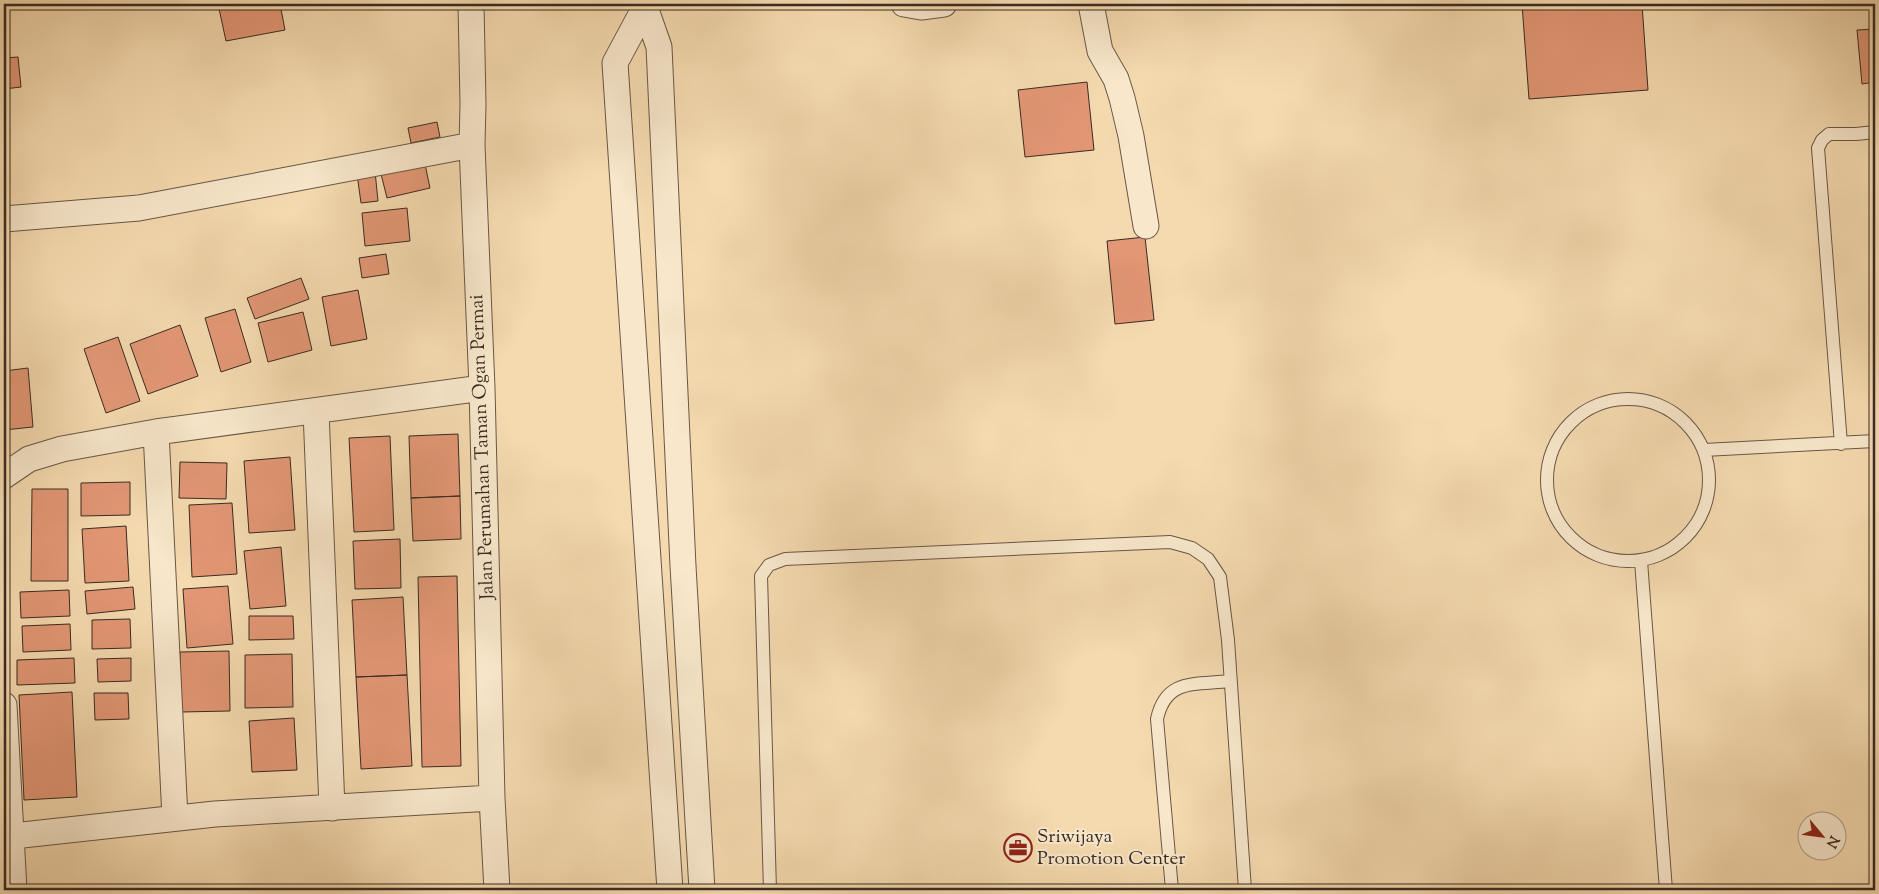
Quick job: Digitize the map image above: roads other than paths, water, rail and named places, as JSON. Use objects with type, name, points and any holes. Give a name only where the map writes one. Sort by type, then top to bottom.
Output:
[{"type":"street","name":"Jalan Perumahan Taman Ogan Permai","points":[[471,4],[472,145],[482,388],[492,798],[497,890]]},
{"type":"street","points":[[904,4],[921,7],[944,4]]},
{"type":"street","points":[[1090,4],[1100,51],[1116,79],[1122,98],[1131,136],[1146,226]]},
{"type":"street","points":[[645,5],[616,64],[670,890]]},
{"type":"street","points":[[645,5],[659,47],[683,566],[702,890]]},
{"type":"street","points":[[4,219],[139,208],[472,145]]},
{"type":"street","points":[[4,476],[29,459],[62,449],[156,432],[482,388]]},
{"type":"street","points":[[316,411],[332,808]]},
{"type":"street","points":[[156,432],[174,818]]},
{"type":"street","points":[[4,706],[8,837],[14,890]]},
{"type":"street","points":[[8,837],[214,814],[492,798]]},
{"type":"lane","points":[[1841,444],[1818,148],[1822,140],[1829,134],[1875,132]]},
{"type":"lane","points":[[1634,399],[1652,402],[1669,409],[1683,420],[1695,434],[1704,450],[1709,467],[1710,486],[1706,504],[1699,520],[1688,535],[1675,547],[1659,556],[1641,561],[1623,562],[1588,552],[1574,541],[1562,527],[1553,511],[1548,494],[1547,475],[1550,457],[1558,440],[1568,426],[1582,414],[1598,405],[1616,400],[1634,399]]},
{"type":"lane","points":[[1704,450],[1875,441]]},
{"type":"lane","points":[[770,890],[761,576],[769,565],[785,558],[1170,542],[1192,548],[1208,559],[1220,577],[1230,680],[1245,890]]},
{"type":"lane","points":[[1641,561],[1666,890]]},
{"type":"lane","points":[[1172,890],[1157,719],[1160,708],[1170,692],[1182,686],[1230,680]]},
{"type":"place","name":"Sriwijaya Promotion Center","points":[[1018,848]]}]
